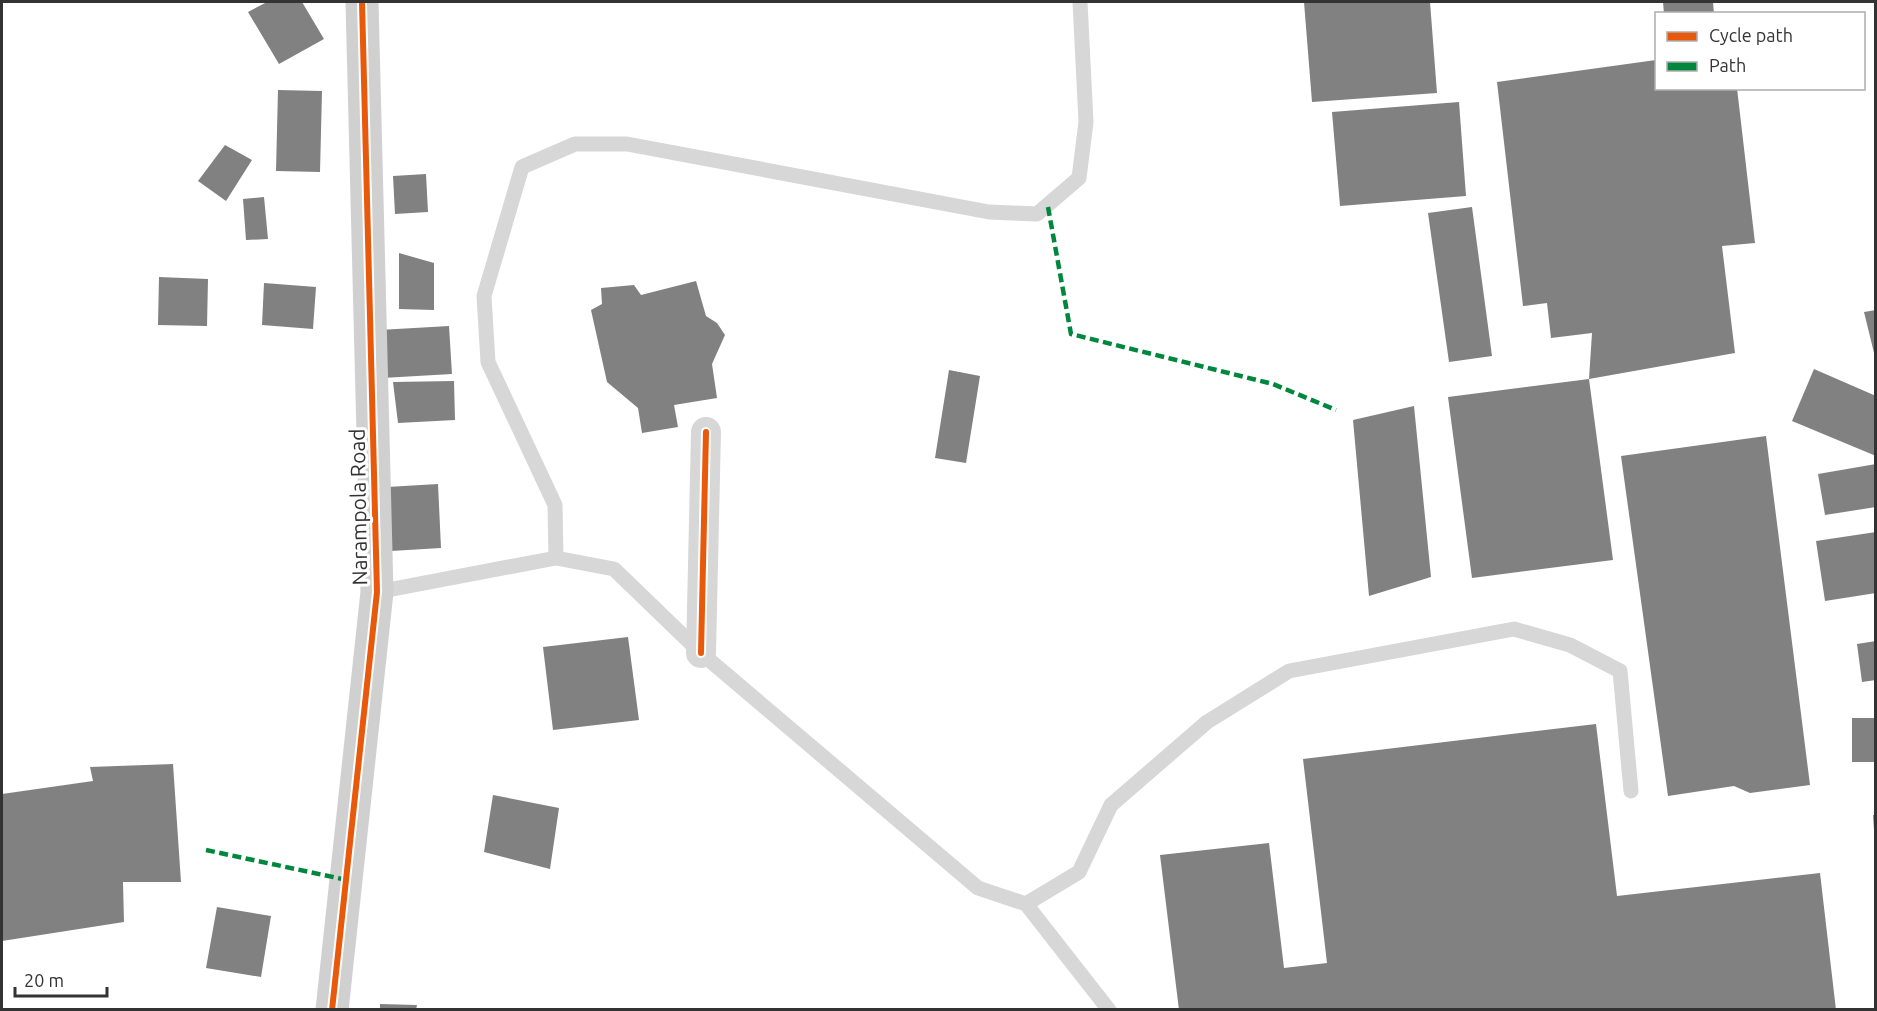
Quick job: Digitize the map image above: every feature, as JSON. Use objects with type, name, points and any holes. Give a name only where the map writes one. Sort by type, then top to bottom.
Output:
[{"type":"street","name":"Narampola Road","points":[[333,1010],[377,592],[362,2]]},
{"type":"street","points":[[700,653],[706,432]]},
{"type":"lane","points":[[556,558],[555,505],[488,362],[484,296],[522,167],[575,144],[627,144],[989,212],[1037,214],[1079,178],[1086,122],[1080,2]]},
{"type":"lane","points":[[377,592],[556,558],[614,569],[700,653],[978,888],[1026,904],[1109,1010]]},
{"type":"lane","points":[[1026,904],[1079,872],[1111,805],[1207,722],[1289,671],[1514,629],[1570,645],[1620,671],[1631,791]]},
{"type":"building","points":[[267,2],[302,2],[324,39],[279,64],[248,12]]},
{"type":"building","points":[[1304,2],[1430,2],[1437,93],[1312,102]]},
{"type":"building","points":[[1663,2],[1713,2],[1714,12],[1664,12]]},
{"type":"building","points":[[1655,60],[1655,90],[1737,90],[1755,243],[1722,246],[1735,353],[1589,379],[1592,333],[1551,338],[1547,303],[1523,306],[1497,82]]},
{"type":"building","points":[[278,90],[322,91],[320,172],[276,171]]},
{"type":"building","points":[[1459,102],[1466,196],[1340,206],[1332,112]]},
{"type":"building","points":[[225,145],[252,160],[226,201],[198,181]]},
{"type":"building","points":[[426,174],[428,212],[395,214],[393,176]]},
{"type":"building","points":[[264,197],[268,239],[246,240],[243,199]]},
{"type":"building","points":[[1472,207],[1492,356],[1449,362],[1428,213]]},
{"type":"building","points":[[399,253],[434,263],[434,310],[399,309]]},
{"type":"building","points":[[159,277],[208,279],[207,326],[158,325]]},
{"type":"building","points":[[696,281],[706,316],[717,323],[725,335],[712,364],[717,398],[674,405],[678,427],[642,433],[638,408],[607,382],[591,310],[602,304],[601,288],[634,285],[641,295]]},
{"type":"building","points":[[264,283],[316,287],[313,329],[262,325]]},
{"type":"building","points":[[1876,310],[1876,356],[1875,357],[1864,312]]},
{"type":"building","points":[[449,326],[452,374],[382,378],[379,330]]},
{"type":"building","points":[[1814,369],[1876,396],[1876,456],[1792,421]]},
{"type":"building","points":[[949,370],[980,376],[966,463],[935,458]]},
{"type":"building","points":[[1589,379],[1613,560],[1472,578],[1448,397]]},
{"type":"building","points":[[454,381],[455,420],[398,423],[393,382]]},
{"type":"building","points":[[1414,406],[1431,577],[1369,596],[1353,420]]},
{"type":"building","points":[[1766,436],[1810,785],[1750,793],[1734,786],[1668,796],[1621,456]]},
{"type":"building","points":[[1876,464],[1876,507],[1825,515],[1818,474]]},
{"type":"building","points":[[438,484],[441,548],[391,551],[387,487]]},
{"type":"building","points":[[1876,532],[1876,593],[1825,601],[1816,541]]},
{"type":"building","points":[[628,637],[639,720],[553,730],[543,647]]},
{"type":"building","points":[[1876,641],[1876,680],[1862,682],[1857,644]]},
{"type":"building","points":[[1852,718],[1876,718],[1876,762],[1852,762]]},
{"type":"building","points":[[1596,724],[1617,896],[1820,873],[1836,1010],[1179,1010],[1160,855],[1269,843],[1284,968],[1327,963],[1303,759]]},
{"type":"building","points":[[173,764],[181,882],[123,882],[124,922],[2,941],[2,794],[93,781],[90,767]]},
{"type":"building","points":[[493,795],[559,808],[550,869],[484,852]]},
{"type":"building","points":[[1873,815],[1876,815],[1876,830],[1874,830]]},
{"type":"building","points":[[217,907],[271,916],[261,977],[206,968]]},
{"type":"building","points":[[380,1004],[417,1005],[416,1010],[380,1010]]},
{"type":"marked path","points":[[1048,207],[1071,334],[1273,384],[1336,410]]},
{"type":"marked path","points":[[206,850],[347,880]]},
{"type":"cycle path","points":[[332,1010],[377,592],[362,2]]},
{"type":"cycle path","points":[[701,653],[706,432]]}]
